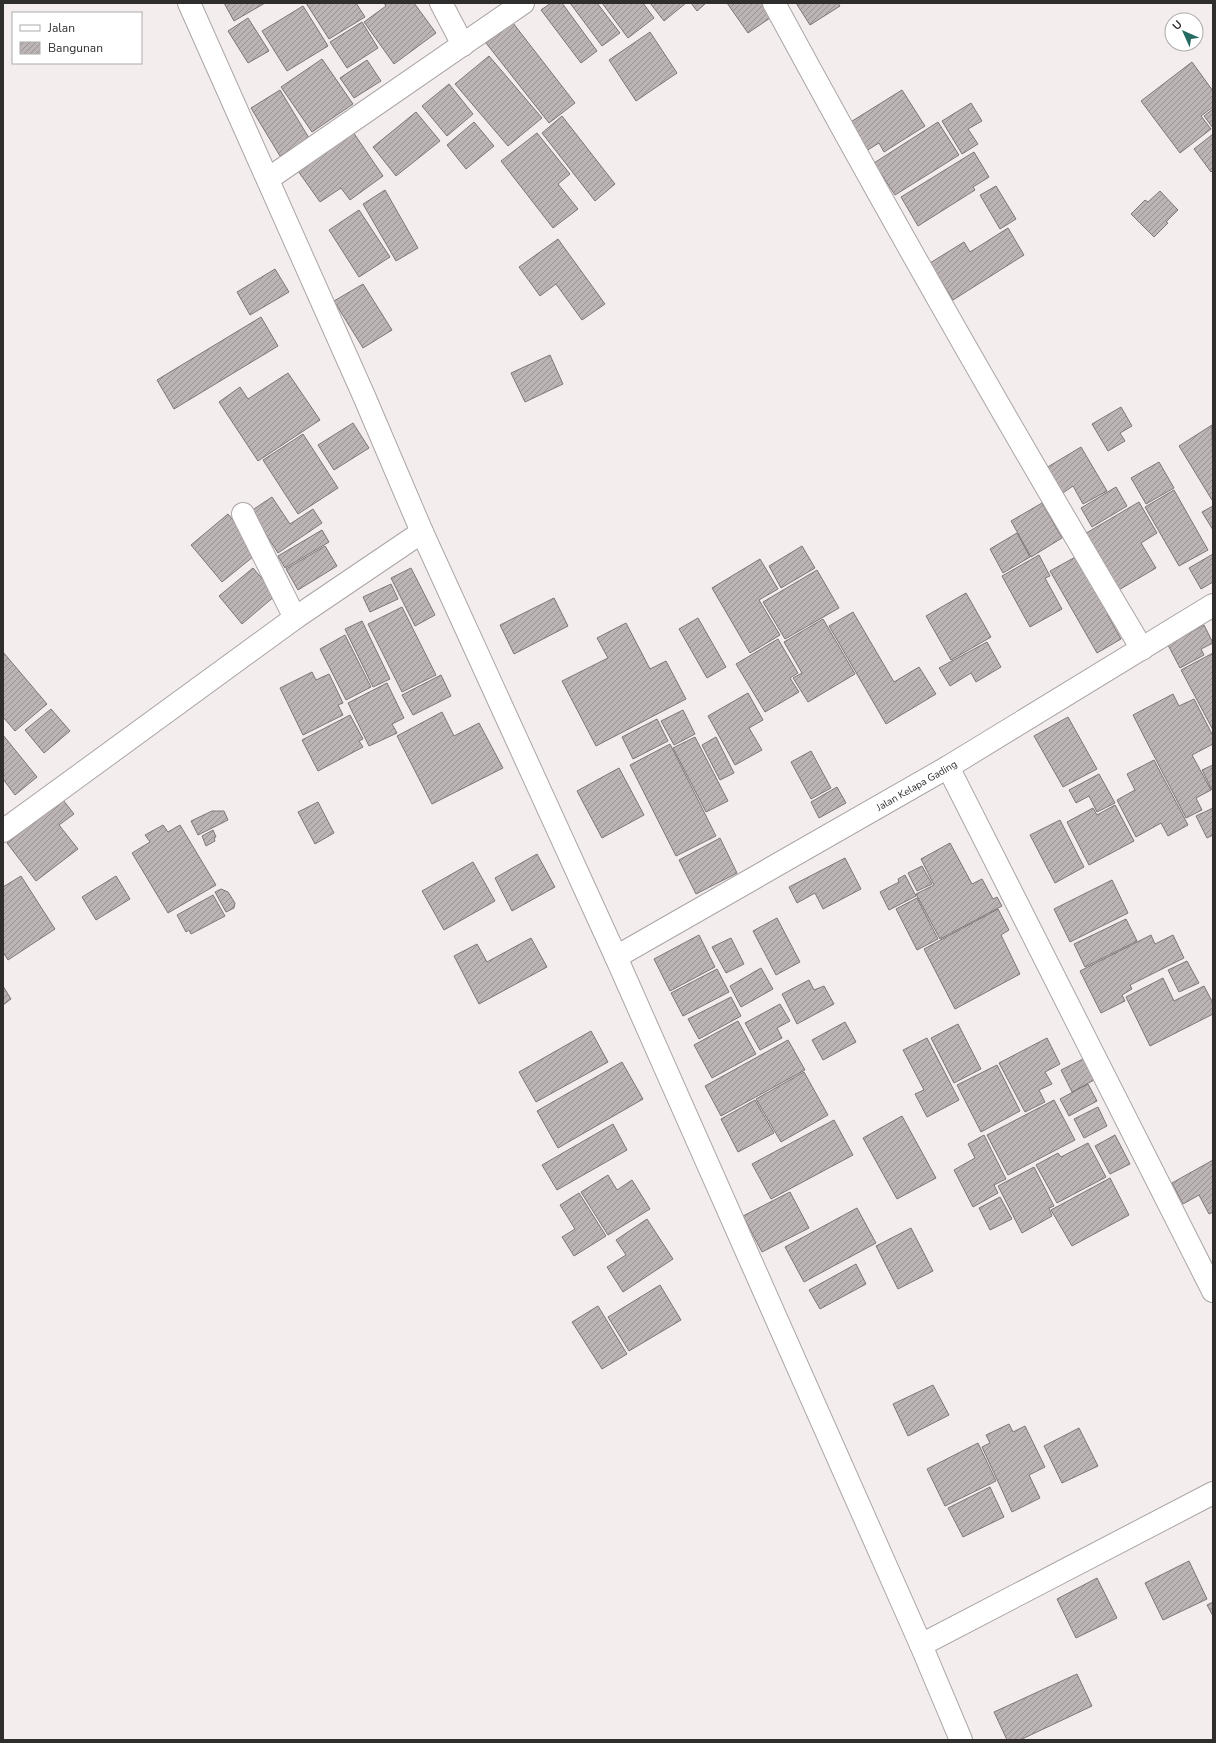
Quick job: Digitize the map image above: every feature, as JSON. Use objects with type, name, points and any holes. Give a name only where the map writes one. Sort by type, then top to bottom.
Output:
[{"type":"street","points":[[189,3],[268,178],[422,532],[616,957],[921,1645],[961,1740]]},
{"type":"street","points":[[441,3],[463,45]]},
{"type":"street","points":[[268,178],[523,3]]},
{"type":"street","points":[[774,3],[928,283],[1043,484],[1142,649]]},
{"type":"street","points":[[243,514],[295,618]]},
{"type":"street","points":[[3,831],[295,618],[422,532]]},
{"type":"street","name":"Jalan Kelapa Gading","points":[[616,957],[948,767],[1213,605]]},
{"type":"street","points":[[948,767],[1213,1291]]},
{"type":"street","points":[[921,1645],[1213,1493]]},
{"type":"building","points":[[224,3],[265,3],[234,21]]},
{"type":"building","points":[[306,3],[356,3],[365,17],[329,39]]},
{"type":"building","points":[[384,3],[414,3],[436,33],[394,64],[364,22],[386,6]]},
{"type":"building","points":[[551,3],[562,3],[597,51],[581,63],[541,10]]},
{"type":"building","points":[[570,3],[597,3],[620,33],[602,46]]},
{"type":"building","points":[[602,3],[643,3],[654,18],[628,38]]},
{"type":"building","points":[[650,3],[686,3],[664,21]]},
{"type":"building","points":[[691,3],[706,3],[697,11]]},
{"type":"building","points":[[727,3],[764,3],[773,16],[748,33]]},
{"type":"building","points":[[796,3],[838,3],[840,6],[810,25]]},
{"type":"building","points":[[303,6],[328,46],[287,71],[262,31]]},
{"type":"building","points":[[248,18],[269,51],[248,63],[228,31]]},
{"type":"building","points":[[362,22],[378,48],[347,68],[330,42]]},
{"type":"building","points":[[513,23],[575,103],[549,123],[486,43]]},
{"type":"building","points":[[650,32],[677,73],[636,101],[609,60]]},
{"type":"building","points":[[489,56],[542,118],[508,146],[455,84]]},
{"type":"building","points":[[322,59],[353,104],[312,132],[281,87]]},
{"type":"building","points":[[367,60],[381,81],[354,98],[340,78]]},
{"type":"building","points":[[1192,62],[1213,91],[1213,107],[1201,116],[1211,129],[1180,153],[1141,101]]},
{"type":"building","points":[[449,84],[473,114],[447,136],[422,106]]},
{"type":"building","points":[[280,90],[309,138],[280,156],[251,108]]},
{"type":"building","points":[[902,90],[925,126],[884,152],[879,143],[866,151],[849,123]]},
{"type":"building","points":[[971,103],[982,121],[968,129],[978,144],[962,154],[942,121]]},
{"type":"building","points":[[1213,109],[1213,128],[1204,116]]},
{"type":"building","points":[[416,112],[440,141],[396,176],[373,147]]},
{"type":"building","points":[[562,116],[615,184],[595,201],[542,133]]},
{"type":"building","points":[[474,122],[494,146],[466,169],[447,145]]},
{"type":"building","points":[[938,122],[959,155],[895,195],[874,163]]},
{"type":"building","points":[[353,132],[383,176],[350,200],[341,188],[320,202],[298,171]]},
{"type":"building","points":[[537,133],[570,174],[558,184],[578,209],[553,228],[501,161]]},
{"type":"building","points":[[1213,134],[1213,170],[1211,172],[1194,149]]},
{"type":"building","points":[[974,152],[989,177],[973,187],[975,190],[918,226],[901,197]]},
{"type":"building","points":[[996,186],[1016,219],[1000,229],[980,195]]},
{"type":"building","points":[[385,190],[418,248],[396,261],[363,204]]},
{"type":"building","points":[[1160,191],[1178,210],[1154,237],[1131,214],[1145,200],[1148,202]]},
{"type":"building","points":[[359,210],[390,257],[359,277],[329,230]]},
{"type":"building","points":[[1008,228],[1024,255],[953,300],[930,263],[964,242],[970,252]]},
{"type":"building","points":[[558,239],[605,304],[582,320],[556,284],[540,296],[519,267]]},
{"type":"building","points":[[275,269],[289,292],[250,315],[237,292]]},
{"type":"building","points":[[363,284],[392,330],[363,348],[334,301]]},
{"type":"building","points":[[261,317],[278,346],[174,409],[157,380]]},
{"type":"building","points":[[550,355],[563,384],[525,402],[511,373]]},
{"type":"building","points":[[288,373],[320,420],[258,461],[219,402],[240,387],[248,399]]},
{"type":"building","points":[[1121,407],[1132,426],[1120,433],[1125,441],[1108,451],[1092,424]]},
{"type":"building","points":[[353,423],[369,448],[334,470],[318,445]]},
{"type":"building","points":[[1212,425],[1213,499],[1212,500],[1179,446]]},
{"type":"building","points":[[303,434],[338,488],[298,514],[263,460]]},
{"type":"building","points":[[1081,447],[1107,491],[1083,504],[1073,486],[1057,497],[1041,471]]},
{"type":"building","points":[[1159,462],[1174,488],[1146,504],[1131,478]]},
{"type":"building","points":[[1116,487],[1127,506],[1092,527],[1081,508]]},
{"type":"building","points":[[1174,490],[1208,550],[1179,566],[1145,507]]},
{"type":"building","points":[[272,497],[290,524],[313,509],[322,523],[278,553],[251,511]]},
{"type":"building","points":[[1139,502],[1157,533],[1141,543],[1156,568],[1117,591],[1083,535]]},
{"type":"building","points":[[1042,503],[1062,538],[1031,557],[1011,521]]},
{"type":"building","points":[[1213,506],[1213,530],[1202,512]]},
{"type":"building","points":[[228,514],[259,552],[222,582],[191,545]]},
{"type":"building","points":[[322,530],[329,542],[285,568],[278,556]]},
{"type":"building","points":[[1017,533],[1030,557],[1003,573],[990,549]]},
{"type":"building","points":[[325,546],[337,566],[298,590],[286,569]]},
{"type":"building","points":[[802,546],[815,568],[781,588],[769,566]]},
{"type":"building","points":[[1213,554],[1213,582],[1201,589],[1189,568]]},
{"type":"building","points":[[1039,555],[1050,576],[1045,578],[1062,609],[1030,627],[1002,576]]},
{"type":"building","points":[[1079,555],[1111,611],[1107,614],[1121,639],[1097,653],[1050,571]]},
{"type":"building","points":[[760,559],[778,589],[759,600],[780,635],[750,653],[712,588]]},
{"type":"building","points":[[253,568],[276,595],[242,624],[219,596]]},
{"type":"building","points":[[411,568],[435,615],[415,626],[391,578]]},
{"type":"building","points":[[817,570],[839,608],[785,639],[763,602]]},
{"type":"building","points":[[391,584],[398,599],[370,612],[363,597]]},
{"type":"building","points":[[966,593],[991,637],[951,660],[926,616]]},
{"type":"building","points":[[554,598],[568,626],[514,654],[500,625]]},
{"type":"building","points":[[402,607],[436,675],[402,692],[368,624]]},
{"type":"building","points":[[853,612],[894,682],[919,667],[936,694],[886,724],[829,626]]},
{"type":"building","points":[[698,618],[726,667],[707,678],[679,629]]},
{"type":"building","points":[[823,619],[855,674],[808,702],[793,678],[802,673],[784,642]]},
{"type":"building","points":[[362,621],[390,679],[373,687],[345,629]]},
{"type":"building","points":[[626,623],[650,669],[666,661],[686,699],[596,746],[562,681],[608,658],[597,638]]},
{"type":"building","points":[[1204,625],[1213,643],[1201,649],[1204,655],[1180,668],[1168,645]]},
{"type":"building","points":[[345,635],[371,687],[346,700],[320,649]]},
{"type":"building","points":[[778,639],[798,673],[790,678],[799,692],[765,712],[736,664]]},
{"type":"building","points":[[987,642],[1001,667],[976,682],[971,673],[950,686],[939,668]]},
{"type":"building","points":[[3,652],[47,704],[15,731],[3,717]]},
{"type":"building","points":[[1213,653],[1213,730],[1181,670]]},
{"type":"building","points":[[312,672],[316,680],[329,674],[343,703],[338,705],[343,715],[303,735],[280,688]]},
{"type":"building","points":[[441,675],[451,696],[413,715],[402,695]]},
{"type":"building","points":[[387,683],[404,718],[392,724],[397,733],[369,746],[348,703]]},
{"type":"building","points":[[748,693],[763,720],[749,728],[762,750],[735,765],[708,716]]},
{"type":"building","points":[[1173,694],[1179,706],[1194,699],[1213,736],[1213,744],[1192,755],[1211,790],[1196,798],[1202,810],[1186,818],[1133,715]]},
{"type":"building","points":[[51,709],[70,731],[44,753],[25,730]]},
{"type":"building","points":[[683,710],[695,734],[674,745],[661,721]]},
{"type":"building","points":[[442,712],[454,736],[479,723],[503,768],[432,804],[397,736]]},
{"type":"building","points":[[350,715],[363,739],[359,741],[363,747],[318,771],[302,740]]},
{"type":"building","points":[[1068,717],[1097,769],[1063,787],[1034,736]]},
{"type":"building","points":[[657,719],[668,741],[633,759],[622,737]]},
{"type":"building","points":[[3,735],[37,777],[15,795],[3,779]]},
{"type":"building","points":[[695,737],[728,801],[706,812],[673,748]]},
{"type":"building","points":[[716,737],[734,773],[720,780],[702,745]]},
{"type":"building","points":[[670,744],[716,836],[676,856],[630,765]]},
{"type":"building","points":[[811,751],[831,788],[811,799],[791,762]]},
{"type":"building","points":[[1154,760],[1188,825],[1168,836],[1161,823],[1136,837],[1117,800],[1135,790],[1127,774]]},
{"type":"building","points":[[1213,765],[1213,790],[1212,790],[1202,770]]},
{"type":"building","points":[[619,768],[644,815],[602,838],[577,791]]},
{"type":"building","points":[[1099,774],[1115,803],[1097,812],[1089,796],[1076,803],[1069,790]]},
{"type":"building","points":[[837,787],[846,803],[819,818],[811,802]]},
{"type":"building","points":[[63,800],[74,814],[59,825],[78,849],[36,881],[7,843]]},
{"type":"building","points":[[318,802],[334,833],[315,844],[298,812]]},
{"type":"building","points":[[1115,805],[1134,841],[1089,865],[1067,822],[1093,808],[1097,815]]},
{"type":"building","points":[[1213,808],[1213,835],[1207,838],[1196,816]]},
{"type":"building","points":[[212,811],[224,811],[228,820],[198,835],[191,821]]},
{"type":"building","points":[[1060,820],[1084,867],[1055,883],[1030,835]]},
{"type":"building","points":[[163,825],[168,832],[180,825],[216,885],[168,913],[132,853],[150,842],[145,835]]},
{"type":"building","points":[[213,830],[216,837],[214,838],[215,841],[206,846],[202,836]]},
{"type":"building","points":[[720,838],[737,873],[696,894],[679,860]]},
{"type":"building","points":[[950,843],[972,884],[982,879],[993,899],[997,897],[1002,906],[940,939],[916,894],[934,885],[921,859]]},
{"type":"building","points":[[537,854],[555,887],[512,911],[495,878]]},
{"type":"building","points":[[845,858],[861,889],[823,909],[815,893],[797,903],[789,887]]},
{"type":"building","points":[[473,862],[495,901],[444,930],[422,891]]},
{"type":"building","points":[[922,866],[932,884],[917,891],[908,873]]},
{"type":"building","points":[[905,875],[916,896],[889,910],[880,892],[899,882],[898,879]]},
{"type":"building","points":[[21,876],[55,929],[8,960],[3,952],[3,887]]},
{"type":"building","points":[[116,876],[130,899],[96,920],[82,897]]},
{"type":"building","points":[[1112,880],[1128,913],[1070,942],[1054,909]]},
{"type":"building","points":[[221,889],[228,892],[235,903],[234,908],[226,912],[215,892]]},
{"type":"building","points":[[213,895],[225,916],[191,934],[189,930],[186,932],[177,915]]},
{"type":"building","points":[[917,898],[938,939],[917,950],[896,909]]},
{"type":"building","points":[[998,909],[1009,930],[1001,935],[1020,974],[955,1009],[924,949]]},
{"type":"building","points":[[777,918],[800,962],[776,975],[753,931]]},
{"type":"building","points":[[1126,919],[1137,941],[1085,967],[1074,944]]},
{"type":"building","points":[[699,935],[715,967],[670,991],[654,959]]},
{"type":"building","points":[[1151,935],[1155,944],[1173,935],[1184,958],[1130,985],[1132,989],[1122,995],[1125,1001],[1101,1013],[1080,971]]},
{"type":"building","points":[[531,938],[547,967],[479,1004],[454,956],[477,944],[487,962]]},
{"type":"building","points":[[731,938],[744,964],[726,973],[712,947]]},
{"type":"building","points":[[1187,961],[1199,983],[1179,992],[1168,970]]},
{"type":"building","points":[[761,968],[773,989],[741,1007],[730,986]]},
{"type":"building","points":[[717,969],[729,992],[683,1016],[671,993]]},
{"type":"building","points":[[1163,978],[1174,1001],[1204,986],[1213,1003],[1213,1014],[1150,1046],[1126,997]]},
{"type":"building","points":[[809,980],[814,990],[824,986],[834,1004],[797,1024],[782,994]]},
{"type":"building","points":[[3,986],[11,999],[3,1005]]},
{"type":"building","points":[[731,997],[741,1016],[699,1039],[688,1019]]},
{"type":"building","points":[[780,1004],[790,1021],[777,1028],[782,1038],[760,1050],[745,1023]]},
{"type":"building","points":[[738,1021],[756,1054],[712,1078],[694,1045]]},
{"type":"building","points":[[845,1022],[856,1042],[823,1060],[812,1040]]},
{"type":"building","points":[[958,1024],[981,1069],[954,1083],[931,1038]]},
{"type":"building","points":[[591,1031],[608,1062],[536,1102],[519,1072]]},
{"type":"building","points":[[927,1038],[959,1100],[927,1117],[915,1094],[924,1090],[903,1050]]},
{"type":"building","points":[[1047,1038],[1060,1064],[1045,1072],[1052,1084],[1039,1090],[1045,1102],[1025,1112],[999,1063]]},
{"type":"building","points":[[788,1040],[805,1070],[721,1116],[705,1086]]},
{"type":"building","points":[[1083,1059],[1094,1080],[1072,1092],[1061,1070]]},
{"type":"building","points":[[622,1062],[643,1099],[558,1148],[537,1111]]},
{"type":"building","points":[[997,1065],[1020,1111],[981,1132],[957,1085]]},
{"type":"building","points":[[804,1072],[828,1115],[781,1142],[756,1099]]},
{"type":"building","points":[[1088,1084],[1097,1101],[1069,1116],[1060,1099]]},
{"type":"building","points":[[755,1100],[774,1133],[738,1152],[721,1119]]},
{"type":"building","points":[[1054,1100],[1075,1140],[1008,1175],[987,1135]]},
{"type":"building","points":[[1098,1107],[1107,1126],[1084,1138],[1074,1119]]},
{"type":"building","points":[[902,1116],[936,1178],[897,1199],[863,1138]]},
{"type":"building","points":[[834,1120],[853,1155],[771,1199],[752,1164]]},
{"type":"building","points":[[613,1124],[627,1150],[557,1190],[542,1165]]},
{"type":"building","points":[[984,1135],[1006,1179],[994,1185],[998,1193],[973,1207],[954,1170],[975,1158],[968,1144]]},
{"type":"building","points":[[1115,1135],[1130,1164],[1110,1174],[1095,1146]]},
{"type":"building","points":[[1088,1143],[1106,1177],[1057,1203],[1036,1165],[1058,1153],[1061,1157]]},
{"type":"building","points":[[1213,1160],[1213,1212],[1209,1214],[1199,1195],[1183,1204],[1172,1183]]},
{"type":"building","points":[[1034,1167],[1054,1206],[1049,1208],[1052,1216],[1022,1233],[998,1186]]},
{"type":"building","points":[[608,1175],[617,1190],[632,1180],[650,1209],[608,1235],[581,1192]]},
{"type":"building","points":[[1110,1178],[1129,1215],[1072,1246],[1051,1210]]},
{"type":"building","points":[[790,1192],[809,1228],[762,1252],[743,1216]]},
{"type":"building","points":[[579,1193],[606,1236],[574,1256],[562,1237],[575,1229],[560,1205]]},
{"type":"building","points":[[1000,1197],[1012,1219],[990,1230],[979,1208]]},
{"type":"building","points":[[857,1208],[876,1243],[804,1282],[785,1247]]},
{"type":"building","points":[[647,1219],[673,1259],[623,1292],[607,1267],[626,1255],[616,1240]]},
{"type":"building","points":[[911,1228],[933,1271],[898,1289],[876,1246]]},
{"type":"building","points":[[856,1264],[866,1284],[820,1309],[809,1290]]},
{"type":"building","points":[[660,1285],[681,1320],[629,1351],[608,1317]]},
{"type":"building","points":[[598,1306],[627,1354],[602,1369],[572,1322]]},
{"type":"building","points":[[933,1385],[949,1415],[908,1436],[893,1404]]},
{"type":"building","points":[[1009,1424],[1013,1432],[1025,1426],[1045,1467],[1029,1475],[1040,1498],[1012,1512],[982,1447],[990,1443],[986,1435]]},
{"type":"building","points":[[1079,1428],[1098,1466],[1062,1483],[1044,1446]]},
{"type":"building","points":[[978,1443],[996,1481],[945,1506],[927,1469]]},
{"type":"building","points":[[990,1487],[1004,1517],[963,1537],[948,1508]]},
{"type":"building","points":[[1189,1561],[1207,1599],[1163,1620],[1145,1583]]},
{"type":"building","points":[[1097,1578],[1117,1618],[1076,1638],[1057,1599]]},
{"type":"building","points":[[1213,1602],[1213,1616],[1207,1605]]},
{"type":"building","points":[[1077,1674],[1092,1706],[1020,1740],[1007,1740],[994,1712]]}]
